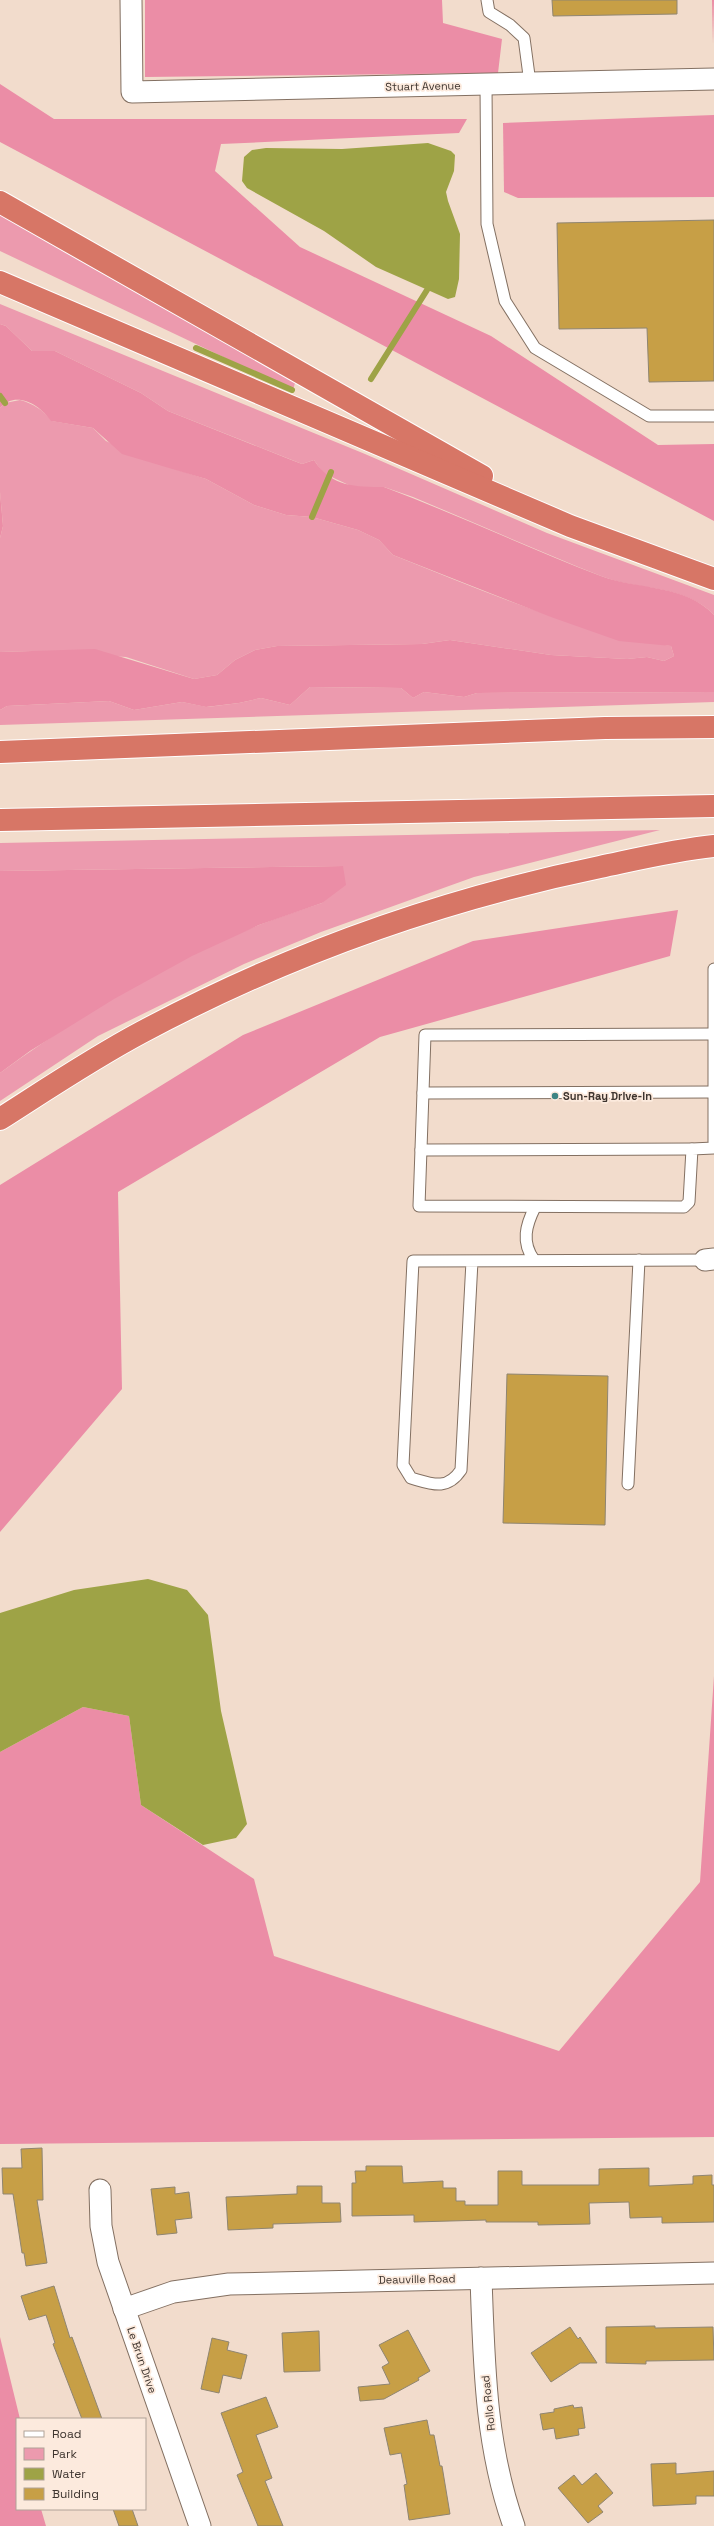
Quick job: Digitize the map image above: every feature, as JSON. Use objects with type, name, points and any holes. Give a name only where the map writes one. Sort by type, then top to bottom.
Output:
[{"type":"highway","points":[[0,202],[570,526]]},
{"type":"highway","points":[[0,282],[570,526],[714,579]]},
{"type":"highway","points":[[0,752],[604,728],[714,727]]},
{"type":"highway","points":[[0,820],[714,806]]},
{"type":"highway","points":[[0,1118],[80,1067],[143,1031],[240,984],[340,940],[482,894],[684,849],[714,846]]},
{"type":"street","name":"Stuart Avenue","points":[[131,0],[132,92],[714,79]]},
{"type":"street","name":"Le Brun Drive","points":[[100,2190],[101,2226],[108,2262],[200,2526]]},
{"type":"street","name":"Deauville Road","points":[[124,2309],[173,2292],[229,2284],[714,2273]]},
{"type":"street","name":"Rollo Road","points":[[481,2278],[485,2389],[491,2438],[502,2492],[514,2526]]},
{"type":"lane","points":[[487,0],[489,12],[510,25],[524,38],[530,83]]},
{"type":"lane","points":[[486,84],[487,224],[505,301],[535,348],[649,416],[714,416]]},
{"type":"lane","points":[[714,969],[714,1142]]},
{"type":"lane","points":[[692,1149],[689,1202],[684,1207],[419,1206],[425,1035],[713,1034]]},
{"type":"lane","points":[[423,1093],[714,1092]]},
{"type":"lane","points":[[421,1150],[714,1148]]},
{"type":"lane","points":[[534,1260],[527,1251],[526,1238],[528,1222],[535,1207]]},
{"type":"lane","points":[[628,1484],[639,1260]]},
{"type":"lane","points":[[472,1261],[461,1470],[454,1481],[442,1484],[426,1483],[411,1478],[403,1465],[413,1261],[710,1260]]},
{"type":"green space","points":[[0,209],[285,375],[295,383],[293,390],[0,251]]},
{"type":"green space","points":[[0,304],[365,454],[547,533],[714,595],[714,615],[702,605],[689,598],[675,593],[615,581],[601,576],[413,497],[384,487],[353,487],[323,473],[314,460],[302,464],[168,411],[141,393],[55,351],[32,351],[6,326],[0,324]]},
{"type":"green space","points":[[20,400],[30,403],[38,408],[52,421],[93,428],[106,441],[147,460],[206,479],[254,505],[286,515],[312,517],[358,530],[379,540],[393,555],[495,596],[599,631],[671,646],[674,656],[664,661],[647,657],[627,659],[551,655],[450,640],[422,644],[277,646],[255,650],[235,660],[217,675],[194,679],[126,657],[35,651],[0,652],[0,538],[3,526],[0,492],[0,408],[5,403]]},
{"type":"green space","points":[[310,687],[401,688],[413,698],[424,692],[464,697],[477,693],[714,692],[714,702],[0,725],[0,710],[7,706],[109,701],[134,710],[182,702],[207,707],[239,703],[261,698],[290,705]]},
{"type":"green space","points":[[660,830],[474,877],[321,932],[244,964],[98,1036],[0,1101],[0,1073],[60,1031],[158,972],[192,955],[259,925],[322,903],[343,866],[0,871],[0,843]]},
{"type":"shaded area","points":[[145,0],[442,0],[443,23],[502,39],[498,73],[145,77]]},
{"type":"shaded area","points":[[712,0],[714,0],[713,44]]},
{"type":"shaded area","points":[[0,84],[54,119],[467,119],[459,133],[221,144],[215,171],[300,247],[491,336],[658,445],[714,444],[714,521],[0,142]]},
{"type":"shaded area","points":[[714,115],[714,197],[518,198],[504,192],[503,123]]},
{"type":"shaded area","points":[[0,324],[6,326],[32,351],[55,351],[141,393],[168,411],[302,464],[314,460],[328,476],[345,484],[364,487],[384,487],[601,576],[631,584],[661,589],[689,598],[702,605],[714,615],[714,692],[477,693],[464,697],[424,692],[413,698],[401,688],[310,687],[290,705],[261,698],[239,703],[206,707],[182,702],[134,710],[109,701],[7,706],[0,710],[0,652],[95,649],[194,679],[217,675],[235,660],[255,650],[277,646],[422,644],[450,640],[551,655],[627,659],[647,657],[664,661],[674,656],[671,646],[619,641],[551,617],[393,555],[379,540],[358,530],[312,517],[286,515],[254,505],[206,479],[122,454],[93,428],[51,421],[41,410],[27,402],[13,400],[0,408]]},
{"type":"shaded area","points":[[0,492],[3,526],[0,538]]},
{"type":"shaded area","points":[[343,866],[346,885],[322,903],[259,925],[192,956],[114,999],[30,1051],[0,1073],[0,871]]},
{"type":"shaded area","points":[[678,910],[670,956],[380,1037],[118,1192],[122,1389],[0,1532],[0,1185],[243,1035],[473,941]]},
{"type":"shaded area","points":[[714,1676],[714,2137],[0,2144],[0,1752],[83,1707],[129,1716],[141,1805],[254,1879],[274,1956],[559,2051],[700,1882]]},
{"type":"shaded area","points":[[0,2337],[20,2418],[16,2418],[16,2510],[41,2510],[46,2526],[0,2526]]},
{"type":"water","points":[[428,143],[451,151],[455,155],[454,171],[446,192],[460,234],[459,279],[455,297],[448,299],[376,267],[324,231],[247,188],[242,181],[244,157],[252,150],[266,148],[342,149]]},
{"type":"water","points":[[148,1579],[187,1590],[208,1615],[221,1711],[247,1824],[236,1838],[203,1845],[141,1805],[129,1716],[83,1707],[0,1752],[0,1613],[74,1590]]},
{"type":"building","points":[[552,0],[677,0],[677,14],[553,16]]},
{"type":"building","points":[[714,220],[714,381],[649,382],[647,328],[559,329],[557,223]]},
{"type":"building","points":[[507,1374],[608,1376],[605,1525],[503,1523]]},
{"type":"building","points":[[42,2148],[43,2200],[37,2200],[47,2263],[26,2266],[24,2253],[22,2253],[13,2194],[3,2194],[2,2168],[22,2168],[21,2149]]},
{"type":"building","points":[[366,2166],[402,2166],[403,2183],[443,2181],[443,2188],[456,2188],[456,2201],[465,2201],[465,2205],[498,2205],[498,2171],[522,2171],[522,2185],[599,2185],[599,2169],[649,2168],[649,2186],[693,2184],[693,2176],[712,2175],[712,2185],[714,2185],[714,2222],[662,2223],[662,2217],[630,2218],[629,2202],[589,2203],[590,2224],[538,2225],[538,2222],[486,2222],[486,2220],[414,2222],[414,2215],[352,2216],[352,2183],[356,2183],[355,2171],[366,2171]]},
{"type":"building","points":[[297,2186],[322,2186],[322,2203],[340,2203],[341,2222],[273,2224],[273,2228],[228,2230],[226,2197],[297,2194]]},
{"type":"building","points":[[175,2187],[175,2194],[189,2192],[192,2218],[175,2220],[177,2233],[157,2235],[151,2189]]},
{"type":"building","points":[[54,2286],[70,2338],[72,2337],[102,2418],[82,2418],[53,2344],[55,2343],[46,2315],[29,2320],[21,2296]]},
{"type":"building","points":[[655,2326],[655,2328],[713,2327],[714,2360],[646,2361],[646,2364],[606,2363],[606,2327]]},
{"type":"building","points":[[570,2327],[578,2339],[580,2337],[597,2363],[580,2363],[551,2382],[531,2353]]},
{"type":"building","points":[[408,2330],[430,2371],[418,2378],[419,2380],[384,2399],[360,2401],[358,2387],[390,2384],[382,2367],[389,2363],[379,2345]]},
{"type":"building","points":[[319,2331],[320,2371],[284,2372],[282,2333]]},
{"type":"building","points":[[212,2338],[229,2342],[227,2350],[247,2355],[241,2379],[223,2375],[219,2393],[201,2389]]},
{"type":"building","points":[[266,2397],[278,2427],[256,2435],[272,2478],[265,2481],[283,2526],[258,2526],[237,2475],[243,2472],[221,2413]]},
{"type":"building","points":[[573,2405],[574,2408],[582,2407],[585,2428],[578,2429],[579,2435],[556,2439],[554,2428],[543,2430],[540,2414],[554,2412],[554,2409]]},
{"type":"building","points":[[427,2420],[430,2435],[434,2435],[440,2466],[442,2466],[450,2514],[409,2520],[404,2485],[407,2484],[401,2453],[390,2455],[384,2428]]},
{"type":"building","points":[[676,2463],[676,2474],[714,2471],[714,2496],[696,2496],[696,2504],[653,2506],[651,2464]]},
{"type":"building","points":[[596,2473],[613,2493],[598,2506],[603,2512],[588,2523],[558,2488],[574,2475],[582,2485]]},
{"type":"building","points":[[113,2510],[132,2510],[138,2526],[119,2526]]},
{"type":"waterway","points":[[371,379],[427,290]]},
{"type":"waterway","points":[[196,348],[292,390]]},
{"type":"waterway","points":[[0,396],[5,403]]},
{"type":"waterway","points":[[312,517],[331,472]]},
{"type":"place","name":"Sun-Ray Drive-In","points":[[555,1096]]}]
